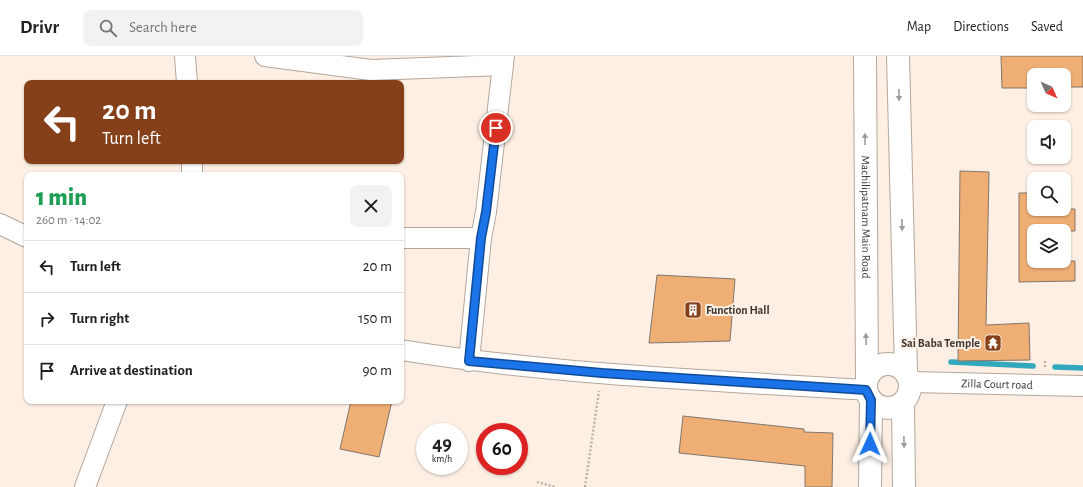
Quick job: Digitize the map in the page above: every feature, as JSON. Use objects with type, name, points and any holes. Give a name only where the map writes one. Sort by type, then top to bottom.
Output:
[{"type":"main road","name":"Machilipatnam Main Road","points":[[865,56],[870,487]]},
{"type":"main road","points":[[898,56],[908,376],[910,393],[903,403],[892,408],[880,407],[868,389],[874,368],[884,363],[895,363],[908,376]]},
{"type":"main road","points":[[903,403],[904,487]]},
{"type":"street","points":[[185,56],[187,80]]},
{"type":"street","points":[[265,56],[370,63],[503,60],[486,212],[481,238],[469,361]]},
{"type":"street","points":[[0,224],[24,236]]},
{"type":"street","points":[[404,238],[481,238]]},
{"type":"street","points":[[404,350],[469,361],[602,373],[868,389]]},
{"type":"street","name":"Zilla Court road","points":[[908,376],[1083,386]]},
{"type":"street","points":[[85,487],[116,404]]},
{"type":"path","points":[[585,487],[602,373]]},
{"type":"path","points":[[537,482],[555,487]]},
{"type":"building","points":[[1001,56],[1083,56],[1083,87],[1071,87],[1071,68],[1027,68],[1027,88],[1002,88]]},
{"type":"building","points":[[960,171],[989,172],[986,325],[1029,323],[1030,360],[958,361]]},
{"type":"building","points":[[1019,193],[1027,193],[1027,216],[1071,216],[1071,209],[1075,209],[1075,231],[1071,231],[1071,224],[1027,224],[1027,268],[1071,268],[1071,261],[1075,261],[1075,281],[1019,282]]},
{"type":"building","name":"Function Hall","points":[[657,275],[735,279],[730,341],[649,343]]},
{"type":"building","points":[[350,404],[391,404],[379,457],[340,449]]},
{"type":"building","points":[[683,416],[804,429],[804,432],[833,433],[832,487],[805,487],[805,466],[679,453]]},
{"type":"waterway","points":[[951,362],[1033,366]]},
{"type":"waterway","points":[[1055,367],[1083,368]]},
{"type":"place","name":"Function Hall","points":[[693,310]]},
{"type":"place","name":"Sai Baba Temple","points":[[993,343]]},
{"type":"route","points":[[496,128],[486,212],[482,228],[469,361],[602,373],[866,390],[871,400],[870,444]]}]
